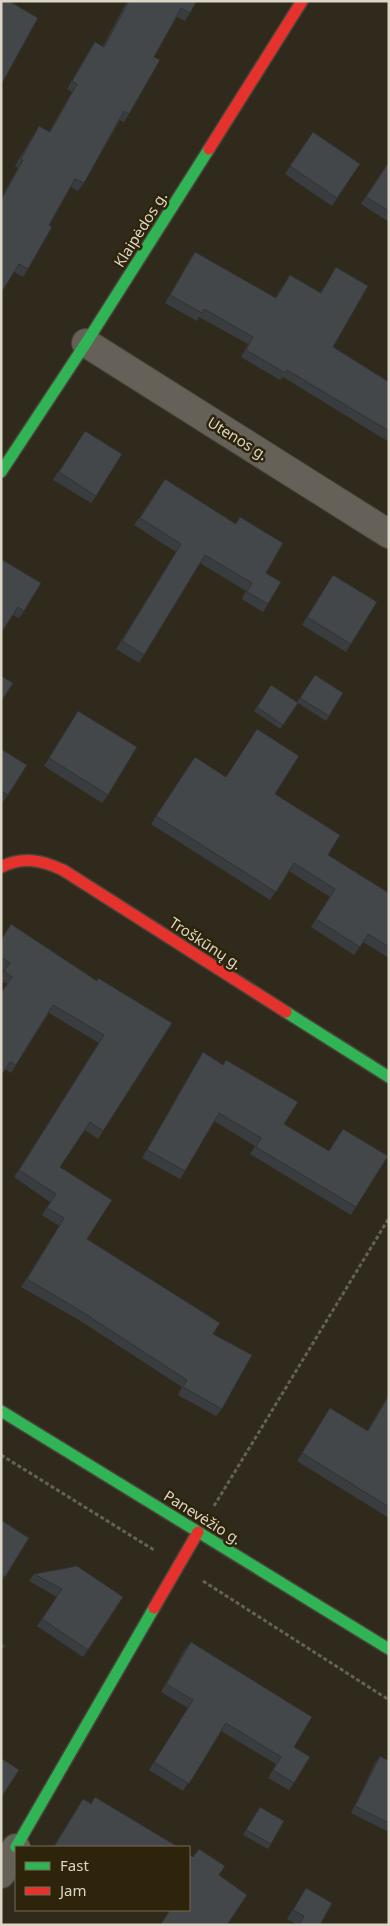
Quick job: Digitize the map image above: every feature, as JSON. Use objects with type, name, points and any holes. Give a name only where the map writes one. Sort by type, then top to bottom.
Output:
[{"type":"street","name":"Klaipėdos g.","points":[[1,472],[86,343],[302,1]]},
{"type":"street","name":"Utenos g.","points":[[86,343],[389,534]]},
{"type":"street","name":"Troškūnų g.","points":[[1,866],[24,859],[43,860],[63,870],[389,1077]]},
{"type":"street","name":"Panevėžio g.","points":[[1,1411],[389,1649]]},
{"type":"street","points":[[17,1846],[198,1532]]},
{"type":"street","points":[[1,1874],[15,1849]]},
{"type":"path","points":[[198,1532],[389,1218]]},
{"type":"building","points":[[1,1],[9,1],[38,18],[1,85]]},
{"type":"building","points":[[129,1],[197,1],[190,13],[181,8],[154,57],[160,60],[129,114],[124,111],[84,183],[75,179],[49,225],[52,227],[28,269],[19,264],[1,293],[1,200],[39,126],[50,132],[77,84],[72,81],[95,42],[104,47]]},
{"type":"building","points":[[313,132],[360,164],[337,198],[290,166]]},
{"type":"building","points":[[389,162],[389,211],[366,197]]},
{"type":"building","points":[[195,252],[276,298],[290,275],[321,293],[336,267],[368,286],[333,347],[389,382],[389,431],[287,370],[285,373],[246,350],[253,337],[204,309],[202,313],[170,295]]},
{"type":"building","points":[[85,431],[122,454],[96,496],[59,472]]},
{"type":"building","points":[[165,479],[236,524],[240,517],[283,543],[266,573],[281,582],[268,604],[247,592],[252,583],[205,555],[144,655],[122,641],[181,544],[140,518]]},
{"type":"building","points":[[1,559],[41,583],[24,611],[18,607],[1,633]]},
{"type":"building","points":[[333,575],[377,602],[351,644],[307,617]]},
{"type":"building","points":[[315,675],[343,693],[329,716],[300,698]]},
{"type":"building","points":[[1,676],[13,683],[1,702]]},
{"type":"building","points":[[271,685],[298,703],[283,725],[257,707]]},
{"type":"building","points":[[78,711],[137,747],[108,795],[49,758]]},
{"type":"building","points":[[257,729],[299,756],[275,794],[340,835],[328,855],[389,893],[389,947],[368,934],[360,947],[316,919],[335,889],[294,863],[276,892],[156,816],[195,757],[226,777]]},
{"type":"building","points":[[1,749],[27,765],[8,795],[1,791]]},
{"type":"building","points":[[11,924],[97,981],[98,978],[172,1023],[103,1131],[90,1122],[60,1167],[112,1200],[87,1239],[220,1323],[213,1334],[252,1355],[222,1409],[183,1387],[187,1380],[84,1313],[27,1279],[64,1218],[47,1208],[56,1194],[19,1170],[104,1035],[53,1005],[16,1065],[10,1062],[1,1076],[1,993],[12,977],[4,971],[10,963],[1,957],[1,940]]},
{"type":"building","points":[[203,1052],[223,1065],[226,1060],[298,1102],[284,1124],[329,1151],[343,1129],[388,1156],[356,1207],[256,1147],[261,1138],[219,1113],[185,1171],[147,1150]]},
{"type":"building","points":[[389,1395],[389,1507],[302,1453],[330,1408],[368,1431]]},
{"type":"building","points":[[1,1520],[29,1538],[5,1577],[1,1575]]},
{"type":"building","points":[[77,1566],[123,1597],[88,1650],[42,1619],[62,1589],[34,1574]]},
{"type":"building","points":[[191,1642],[312,1717],[294,1747],[310,1757],[294,1783],[273,1770],[281,1757],[226,1723],[189,1784],[154,1762],[193,1700],[166,1684]]},
{"type":"building","points":[[1,1643],[5,1646],[1,1651]]},
{"type":"building","points":[[380,1756],[389,1761],[389,1823],[355,1806]]},
{"type":"building","points":[[1,1758],[19,1770],[1,1798]]},
{"type":"building","points":[[95,1797],[176,1846],[55,1846],[83,1799],[91,1804]]},
{"type":"building","points":[[260,1807],[284,1821],[271,1844],[246,1830]]},
{"type":"building","points":[[199,1849],[225,1866],[219,1875],[247,1895],[227,1925],[161,1924],[169,1911],[190,1911],[190,1855],[193,1857]]},
{"type":"building","points":[[306,1888],[332,1903],[320,1925],[299,1925],[304,1916],[293,1910]]},
{"type":"traffic: fast","points":[[1,472],[86,343],[209,149]]},
{"type":"traffic: fast","points":[[286,1012],[389,1077]]},
{"type":"traffic: fast","points":[[1,1411],[389,1649]]},
{"type":"traffic: fast","points":[[17,1846],[154,1608]]},
{"type":"traffic: jam","points":[[209,149],[302,1]]},
{"type":"traffic: jam","points":[[1,867],[24,860],[40,862],[63,870],[286,1012]]},
{"type":"traffic: jam","points":[[154,1608],[198,1532]]}]
